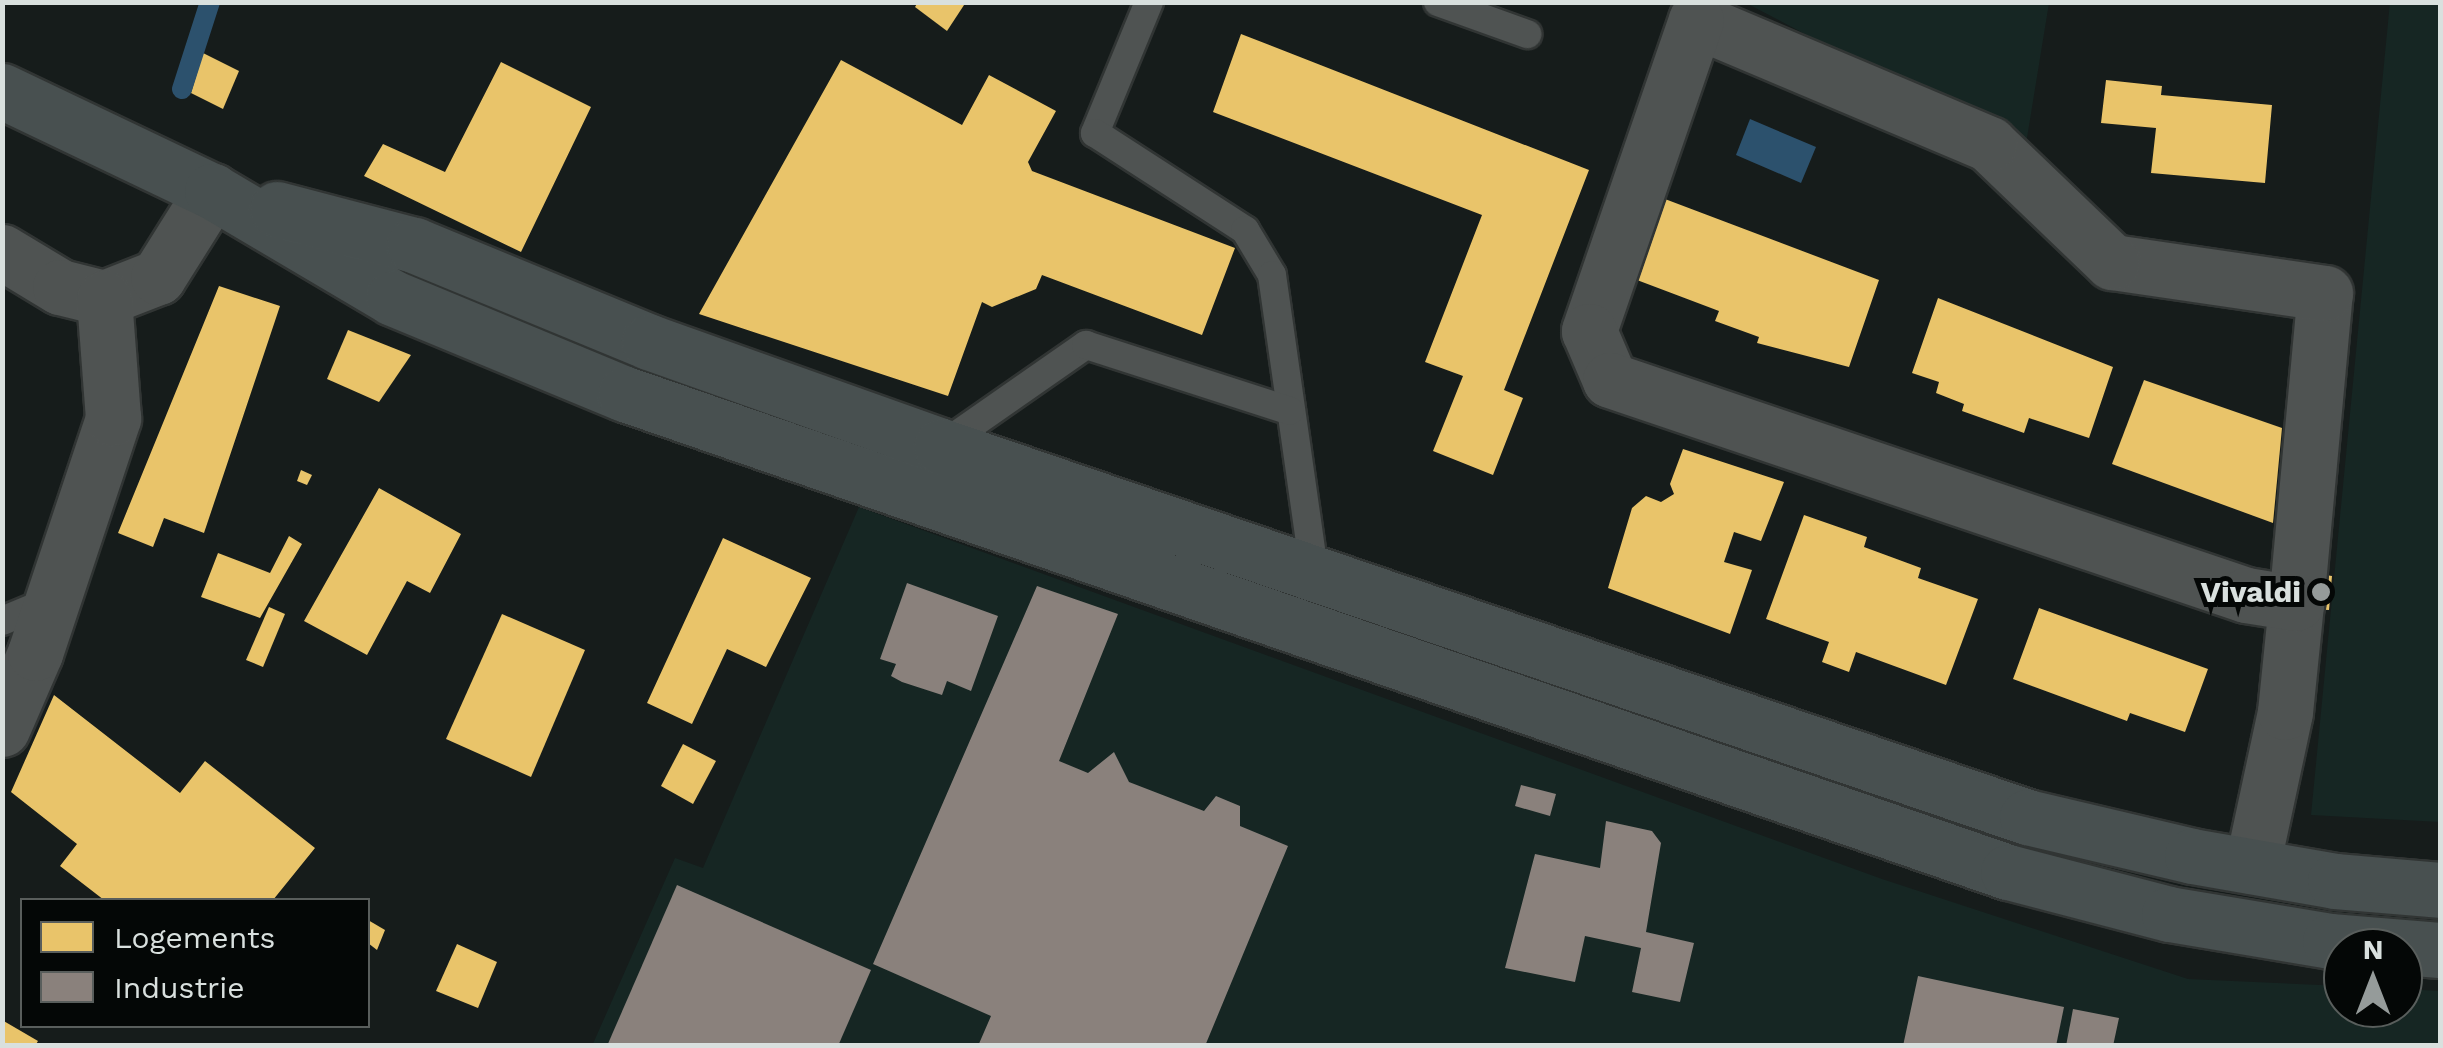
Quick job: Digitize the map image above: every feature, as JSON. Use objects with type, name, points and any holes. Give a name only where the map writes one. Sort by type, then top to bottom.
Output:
[{"type":"main road","points":[[2,90],[212,192],[393,298],[625,394],[2008,872],[2169,914],[2330,940],[2440,950]]},
{"type":"main road","points":[[212,192],[414,245],[649,342],[940,446],[2027,817],[2252,866],[2440,890]]},
{"type":"street","points":[[2252,866],[2286,712],[2325,293],[2112,262],[1990,144],[1696,20],[1590,331],[1610,380],[2246,595],[2296,603]]},
{"type":"street","points":[[2,252],[60,288],[104,298],[158,277],[212,192]]},
{"type":"street","points":[[2,729],[54,599],[114,418],[104,298]]},
{"type":"lane","points":[[1149,2],[1095,133],[1245,230],[1272,275],[1315,574],[1302,627]]},
{"type":"lane","points":[[1438,2],[1527,34]]},
{"type":"lane","points":[[940,446],[1086,345],[1290,411]]},
{"type":"lane","points":[[2,621],[54,599]]},
{"type":"shaded area","points":[[2390,2],[2440,3],[2440,822],[2311,815]]},
{"type":"shaded area","points":[[1745,3],[2049,3],[2025,150],[1748,4]]},
{"type":"shaded area","points":[[859,507],[1882,879],[2188,979],[2323,985],[2323,1028],[2423,1028],[2423,990],[2440,991],[2440,1046],[592,1046],[675,858],[703,868]]},
{"type":"water","points":[[1750,119],[1816,147],[1801,183],[1736,155]]},
{"type":"building: Logements","points":[[918,2],[966,2],[947,31],[915,7]]},
{"type":"building: Logements","points":[[1241,34],[1589,170],[1504,390],[1523,398],[1493,475],[1433,451],[1463,376],[1425,362],[1482,215],[1213,112]]},
{"type":"building: Logements","points":[[203,53],[239,71],[223,109],[191,93]]},
{"type":"building: Logements","points":[[841,60],[962,125],[989,75],[1056,111],[1028,162],[1032,171],[1235,248],[1202,335],[1042,275],[1036,289],[992,307],[982,302],[948,396],[699,314]]},
{"type":"building: Logements","points":[[501,62],[591,107],[521,252],[364,176],[383,144],[445,172]]},
{"type":"building: Logements","points":[[2106,80],[2162,86],[2161,95],[2272,105],[2265,183],[2151,173],[2156,128],[2101,123]]},
{"type":"building: Logements","points":[[1657,196],[1879,280],[1849,367],[1757,343],[1759,337],[1715,321],[1719,311],[1629,277]]},
{"type":"building: Logements","points":[[219,286],[280,306],[204,533],[164,518],[153,547],[118,533]]},
{"type":"building: Logements","points":[[1938,298],[2113,367],[2089,438],[2029,418],[2024,433],[1962,411],[1964,404],[1936,393],[1939,382],[1912,373]]},
{"type":"building: Logements","points":[[348,330],[411,355],[379,402],[327,379]]},
{"type":"building: Logements","points":[[2144,380],[2282,428],[2273,523],[2112,464]]},
{"type":"building: Logements","points":[[1683,449],[1784,482],[1761,541],[1734,532],[1724,562],[1752,570],[1730,634],[1608,588],[1632,508],[1646,496],[1661,502],[1674,494],[1670,484]]},
{"type":"building: Logements","points":[[301,470],[312,475],[307,485],[297,481]]},
{"type":"building: Logements","points":[[379,488],[461,534],[430,593],[407,581],[367,655],[304,621]]},
{"type":"building: Logements","points":[[1804,515],[1867,537],[1864,547],[1921,568],[1918,578],[1978,599],[1946,685],[1856,652],[1849,672],[1822,662],[1829,642],[1766,619]]},
{"type":"building: Logements","points":[[289,536],[302,544],[260,618],[201,597],[218,553],[270,573]]},
{"type":"building: Logements","points":[[723,538],[811,578],[766,667],[727,649],[692,724],[647,703]]},
{"type":"building: Logements","name":"Vivaldi","points":[[2312,573],[2332,576],[2329,610],[2309,609]]},
{"type":"building: Logements","points":[[269,607],[285,614],[263,667],[246,660]]},
{"type":"building: Logements","points":[[2039,608],[2208,669],[2185,732],[2130,713],[2127,721],[2013,679]]},
{"type":"building: Logements","points":[[502,614],[585,650],[531,777],[446,739]]},
{"type":"building: Logements","points":[[54,695],[180,793],[205,761],[315,848],[275,898],[101,898],[60,866],[77,844],[11,792]]},
{"type":"building: Logements","points":[[683,744],[716,761],[693,804],[661,786]]},
{"type":"building: Logements","points":[[370,921],[385,930],[377,950],[370,945]]},
{"type":"building: Logements","points":[[457,944],[497,962],[478,1008],[436,991]]},
{"type":"building: Logements","points":[[2,1020],[38,1041],[35,1046],[2,1046]]},
{"type":"building: Industrie","points":[[907,583],[998,616],[971,691],[947,681],[942,695],[902,682],[891,676],[896,664],[880,659]]},
{"type":"building: Industrie","points":[[1037,586],[1118,614],[1059,761],[1088,773],[1114,752],[1129,782],[1204,811],[1216,796],[1240,806],[1240,826],[1288,846],[1205,1046],[978,1046],[991,1016],[873,964]]},
{"type":"building: Industrie","points":[[1521,785],[1556,794],[1550,816],[1515,806]]},
{"type":"building: Industrie","points":[[1606,821],[1652,831],[1661,843],[1646,932],[1694,943],[1680,1002],[1632,992],[1641,948],[1585,936],[1575,982],[1505,968],[1535,854],[1600,868]]},
{"type":"building: Industrie","points":[[677,885],[871,970],[838,1046],[607,1046]]},
{"type":"building: Industrie","points":[[1918,976],[2064,1007],[2056,1046],[1903,1046]]},
{"type":"building: Industrie","points":[[2073,1009],[2119,1018],[2113,1046],[2066,1046]]},
{"type":"waterway","points":[[182,89],[210,2]]},
{"type":"place","name":"Vivaldi","points":[[2321,592]]}]
